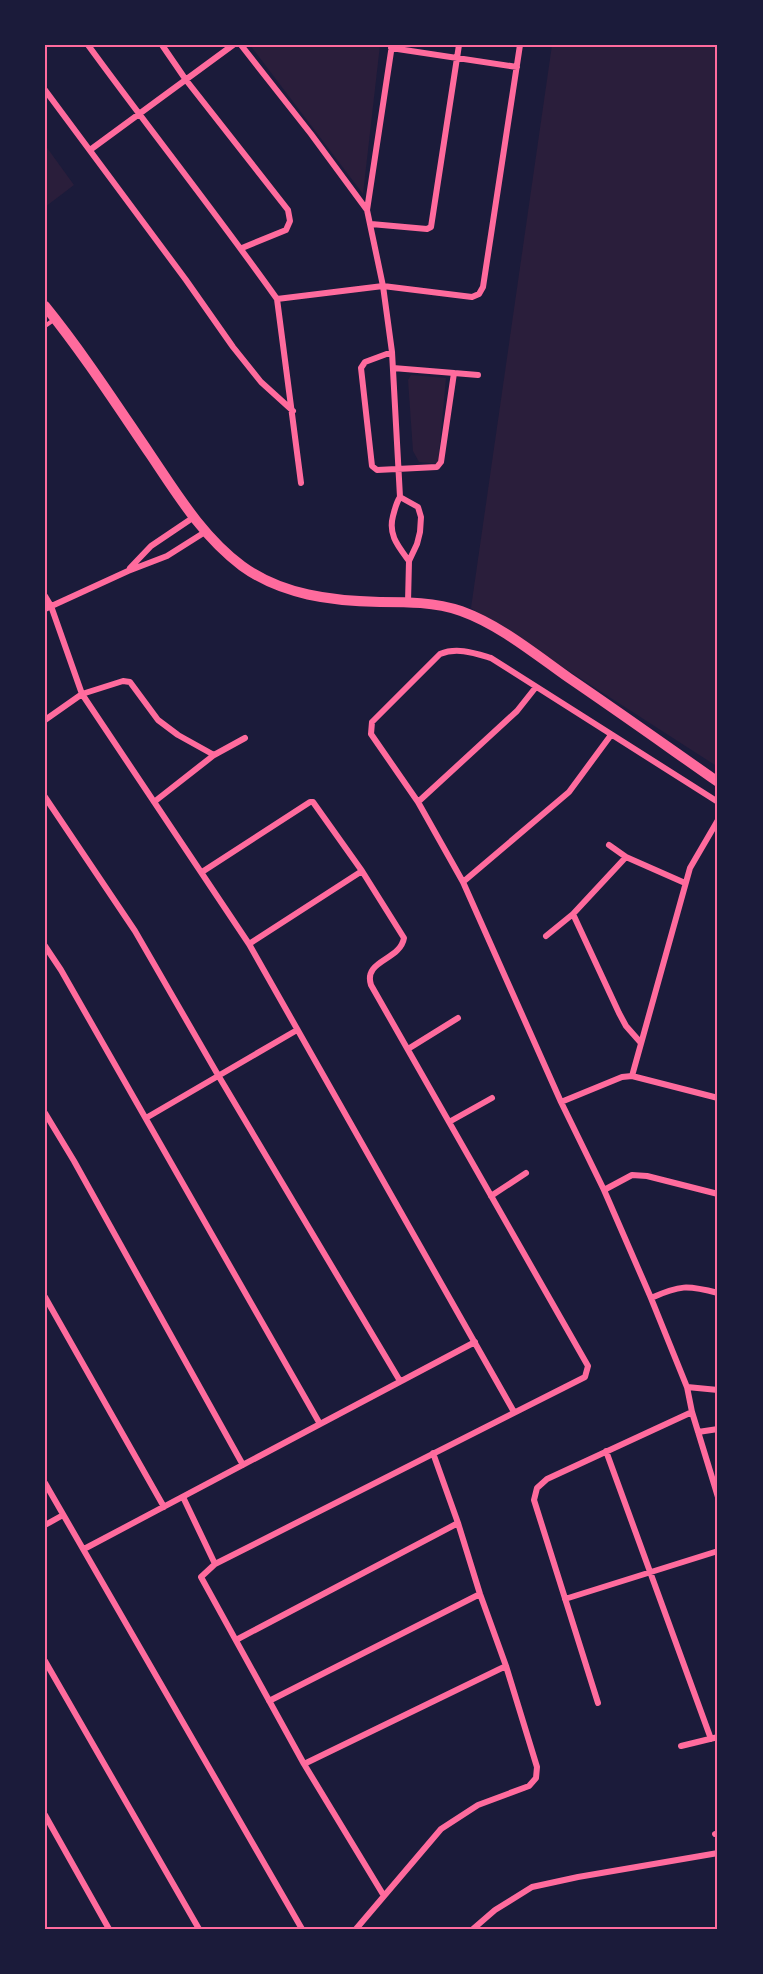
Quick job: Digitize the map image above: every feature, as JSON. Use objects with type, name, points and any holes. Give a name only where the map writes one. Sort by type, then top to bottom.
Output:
[{"type":"street","points":[[88,45],[278,299],[301,483]]},
{"type":"street","points":[[162,45],[186,80],[288,210],[290,221],[286,230],[242,248]]},
{"type":"street","points":[[90,150],[233,45]]},
{"type":"street","points":[[241,45],[367,210],[383,286],[392,352],[400,497],[391,524],[392,534],[396,544],[409,561]]},
{"type":"street","points":[[371,224],[427,229],[431,227],[459,45]]},
{"type":"street","points":[[278,299],[383,286],[472,297],[479,294],[483,287],[519,45]]},
{"type":"street","points":[[367,210],[391,46],[517,67]]},
{"type":"street","points":[[45,90],[233,347],[261,382],[293,411]]},
{"type":"street","points":[[45,306],[205,532],[221,549],[245,568],[269,581],[299,593],[320,598],[434,604],[459,610],[477,618],[535,654],[718,782]]},
{"type":"street","points":[[392,352],[365,362],[361,368],[372,466],[377,470],[440,466],[454,373]]},
{"type":"street","points":[[393,368],[478,375]]},
{"type":"street","points":[[400,497],[418,507],[421,517],[417,544],[409,561],[408,602]]},
{"type":"street","points":[[128,571],[151,546],[194,517]]},
{"type":"street","points":[[48,607],[167,556],[205,532]]},
{"type":"street","points":[[45,596],[82,694],[249,944],[514,1412]]},
{"type":"street","points":[[718,802],[491,658],[470,652],[450,650],[440,654],[372,722],[370,728],[371,734],[418,802],[463,882],[561,1102],[604,1190],[687,1388],[718,1497]]},
{"type":"street","points":[[45,720],[82,694],[128,680],[158,720],[178,735],[214,755]]},
{"type":"street","points":[[418,802],[516,711],[536,687]]},
{"type":"street","points":[[463,882],[569,792],[611,735]]},
{"type":"street","points":[[154,802],[214,755],[245,738]]},
{"type":"street","points":[[45,797],[135,931],[400,1381]]},
{"type":"street","points":[[202,872],[313,802],[362,871],[404,938],[400,948],[371,970],[369,977],[371,985],[588,1366],[585,1377],[215,1564],[201,1577],[304,1764],[384,1896]]},
{"type":"street","points":[[632,1076],[690,868],[718,820]]},
{"type":"street","points":[[609,845],[626,857],[685,883]]},
{"type":"street","points":[[546,936],[573,914],[626,857]]},
{"type":"street","points":[[249,944],[362,871]]},
{"type":"street","points":[[573,914],[619,1013],[626,1026],[641,1043]]},
{"type":"street","points":[[45,946],[62,970],[320,1424]]},
{"type":"street","points":[[408,1049],[458,1018]]},
{"type":"street","points":[[146,1118],[297,1030]]},
{"type":"street","points":[[561,1102],[622,1077],[632,1076],[718,1098]]},
{"type":"street","points":[[449,1122],[492,1098]]},
{"type":"street","points":[[45,1113],[243,1465]]},
{"type":"street","points":[[491,1196],[526,1173]]},
{"type":"street","points":[[604,1190],[632,1175],[647,1176],[718,1194]]},
{"type":"street","points":[[651,1298],[674,1288],[691,1286],[718,1293]]},
{"type":"street","points":[[45,1297],[164,1507]]},
{"type":"street","points":[[84,1549],[475,1342]]},
{"type":"street","points":[[687,1388],[718,1390]]},
{"type":"street","points":[[598,1703],[534,1500],[537,1488],[547,1479],[692,1412]]},
{"type":"street","points":[[698,1432],[718,1429]]},
{"type":"street","points":[[606,1451],[711,1739]]},
{"type":"street","points":[[356,1929],[441,1830],[478,1805],[529,1786],[536,1778],[537,1767],[506,1666],[433,1453]]},
{"type":"street","points":[[45,1483],[302,1929]]},
{"type":"street","points":[[183,1497],[215,1564]]},
{"type":"street","points":[[45,1525],[63,1515]]},
{"type":"street","points":[[236,1640],[458,1523]]},
{"type":"street","points":[[565,1599],[718,1551]]},
{"type":"street","points":[[269,1701],[480,1594]]},
{"type":"street","points":[[45,1661],[199,1929]]},
{"type":"street","points":[[304,1764],[506,1666]]},
{"type":"street","points":[[681,1746],[718,1737]]},
{"type":"street","points":[[45,1815],[109,1929]]},
{"type":"street","points":[[472,1929],[495,1910],[532,1887],[718,1853]]},
{"type":"lane","points":[[45,326],[55,319]]},
{"type":"shaded area","points":[[250,45],[380,45],[363,194]]},
{"type":"shaded area","points":[[552,45],[718,45],[718,767],[471,608]]},
{"type":"shaded area","points":[[45,145],[74,185],[45,207]]},
{"type":"shaded area","points":[[411,375],[446,378],[438,464],[419,462],[413,451],[408,380]]}]
